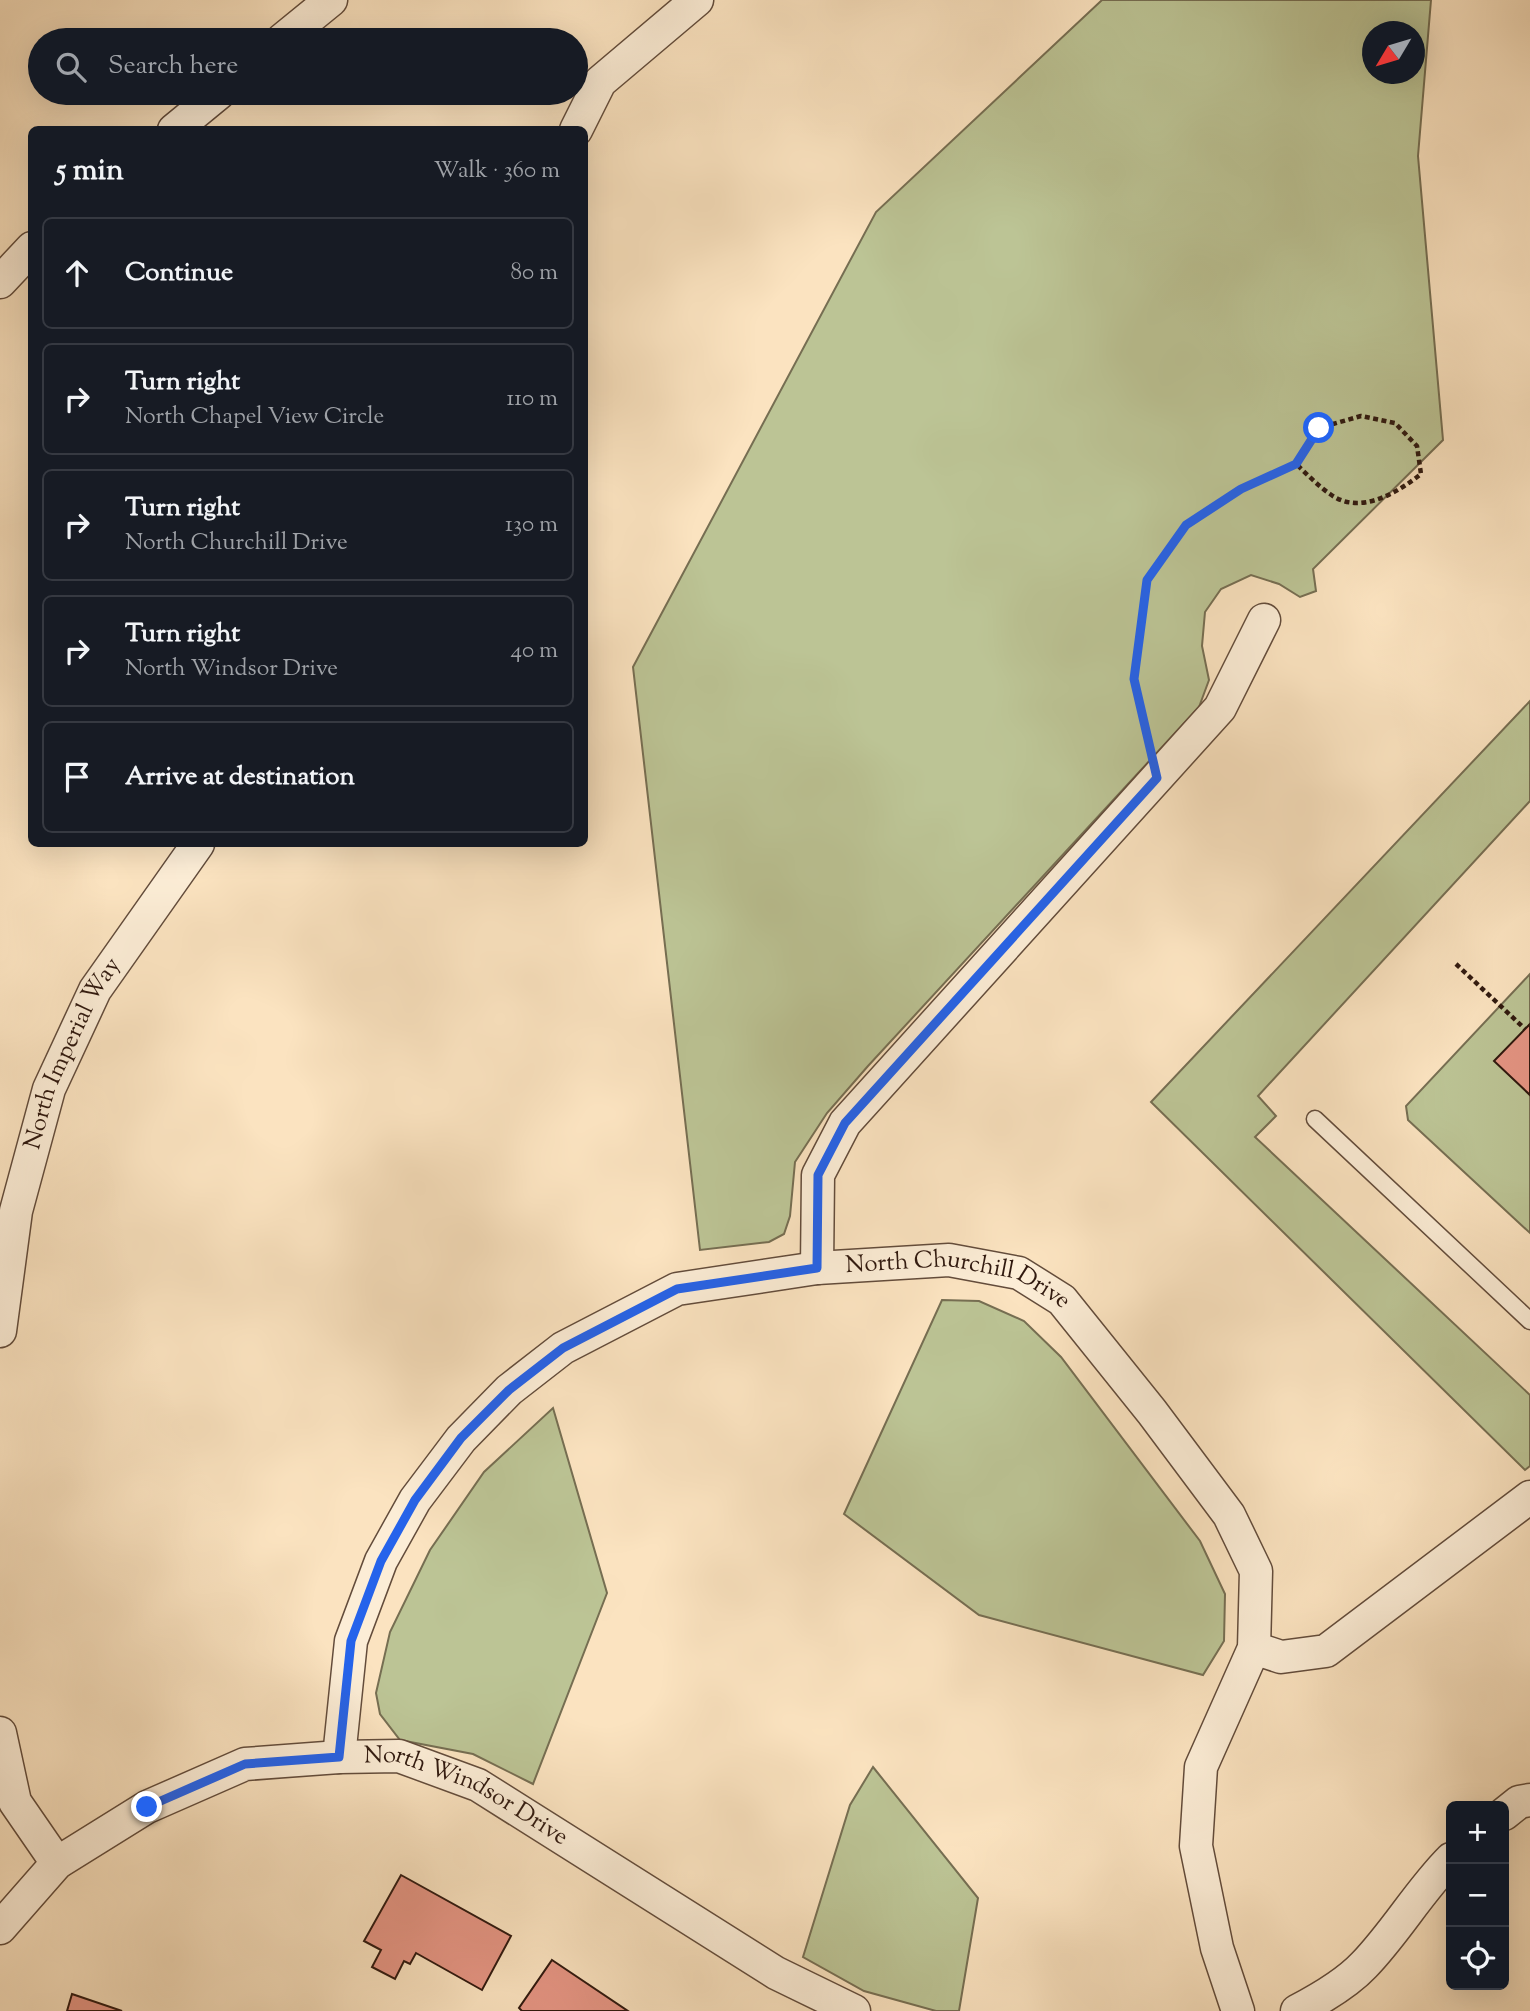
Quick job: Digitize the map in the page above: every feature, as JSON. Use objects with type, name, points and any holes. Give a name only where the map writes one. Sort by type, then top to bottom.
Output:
[{"type":"street","points":[[297,28],[331,0]]},
{"type":"street","points":[[578,126],[600,82],[697,0]]},
{"type":"street","points":[[179,126],[204,105]]},
{"type":"street","points":[[0,282],[28,252]]},
{"type":"street","points":[[817,1268],[818,1175],[845,1123],[1220,708],[1264,620]]},
{"type":"street","name":"North Imperial Way","points":[[0,1331],[16,1211],[49,1089],[95,990],[196,847]]},
{"type":"street","name":"North Churchill Drive","points":[[339,1757],[351,1641],[381,1561],[415,1500],[461,1438],[509,1390],[563,1348],[677,1289],[817,1268],[949,1260],[1019,1273],[1062,1300],[1152,1412],[1229,1515],[1256,1571],[1254,1648],[1201,1767],[1196,1846],[1217,1948],[1238,2011]]},
{"type":"street","points":[[1254,1648],[1281,1657],[1326,1651],[1530,1497]]},
{"type":"street","points":[[0,1733],[15,1802],[57,1863]]},
{"type":"street","name":"North Windsor Drive","points":[[0,1928],[57,1863],[147,1807],[245,1764],[339,1757],[399,1756],[478,1784],[776,1973],[854,2011]]},
{"type":"street","points":[[1509,1810],[1519,1802],[1530,1800]]},
{"type":"street","points":[[1297,2011],[1363,1966],[1446,1863]]},
{"type":"lane","points":[[1315,1119],[1530,1321]]},
{"type":"path","points":[[1157,778],[1134,679],[1147,580],[1186,525],[1241,489],[1296,464],[1319,428],[1361,416],[1395,423],[1417,446],[1421,474],[1401,490],[1361,505],[1332,496],[1296,464]]},
{"type":"path","points":[[1457,964],[1525,1029]]},
{"type":"green space","points":[[1102,0],[1431,0],[1425,72],[1425,21],[1362,21],[1362,84],[1424,84],[1418,156],[1443,440],[1313,569],[1316,591],[1300,597],[1279,584],[1251,575],[1221,589],[1205,612],[1202,646],[1209,680],[1199,707],[827,1113],[795,1162],[790,1216],[784,1234],[769,1242],[700,1250],[633,667],[876,212]]},
{"type":"green space","points":[[1530,701],[1530,801],[1258,1096],[1276,1116],[1255,1137],[1530,1395],[1530,1466],[1525,1470],[1151,1102]]},
{"type":"green space","points":[[1530,974],[1530,1024],[1495,1061],[1530,1095],[1530,1233],[1408,1120],[1406,1106]]},
{"type":"green space","points":[[942,1300],[979,1301],[1024,1321],[1061,1357],[1200,1541],[1225,1594],[1224,1641],[1203,1675],[979,1615],[844,1514]]},
{"type":"green space","points":[[553,1408],[607,1593],[533,1784],[473,1754],[400,1740],[380,1714],[376,1693],[390,1632],[430,1550],[484,1472]]},
{"type":"green space","points":[[873,1767],[978,1898],[959,2011],[936,2011],[864,1991],[803,1957],[850,1805]]},
{"type":"building","points":[[1530,1024],[1530,1095],[1494,1061]]},
{"type":"building","points":[[401,1875],[511,1936],[482,1990],[416,1953],[410,1964],[404,1961],[395,1979],[372,1967],[381,1950],[364,1941]]},
{"type":"building","points":[[552,1960],[628,2011],[522,2011],[519,2008]]},
{"type":"building","points":[[72,1994],[122,2011],[67,2011]]},
{"type":"route","points":[[147,1807],[245,1764],[339,1757],[351,1641],[381,1561],[415,1500],[461,1438],[509,1390],[563,1348],[677,1289],[817,1268],[818,1175],[845,1123],[1157,778],[1134,679],[1147,580],[1186,525],[1241,489],[1296,464],[1319,428]]}]
